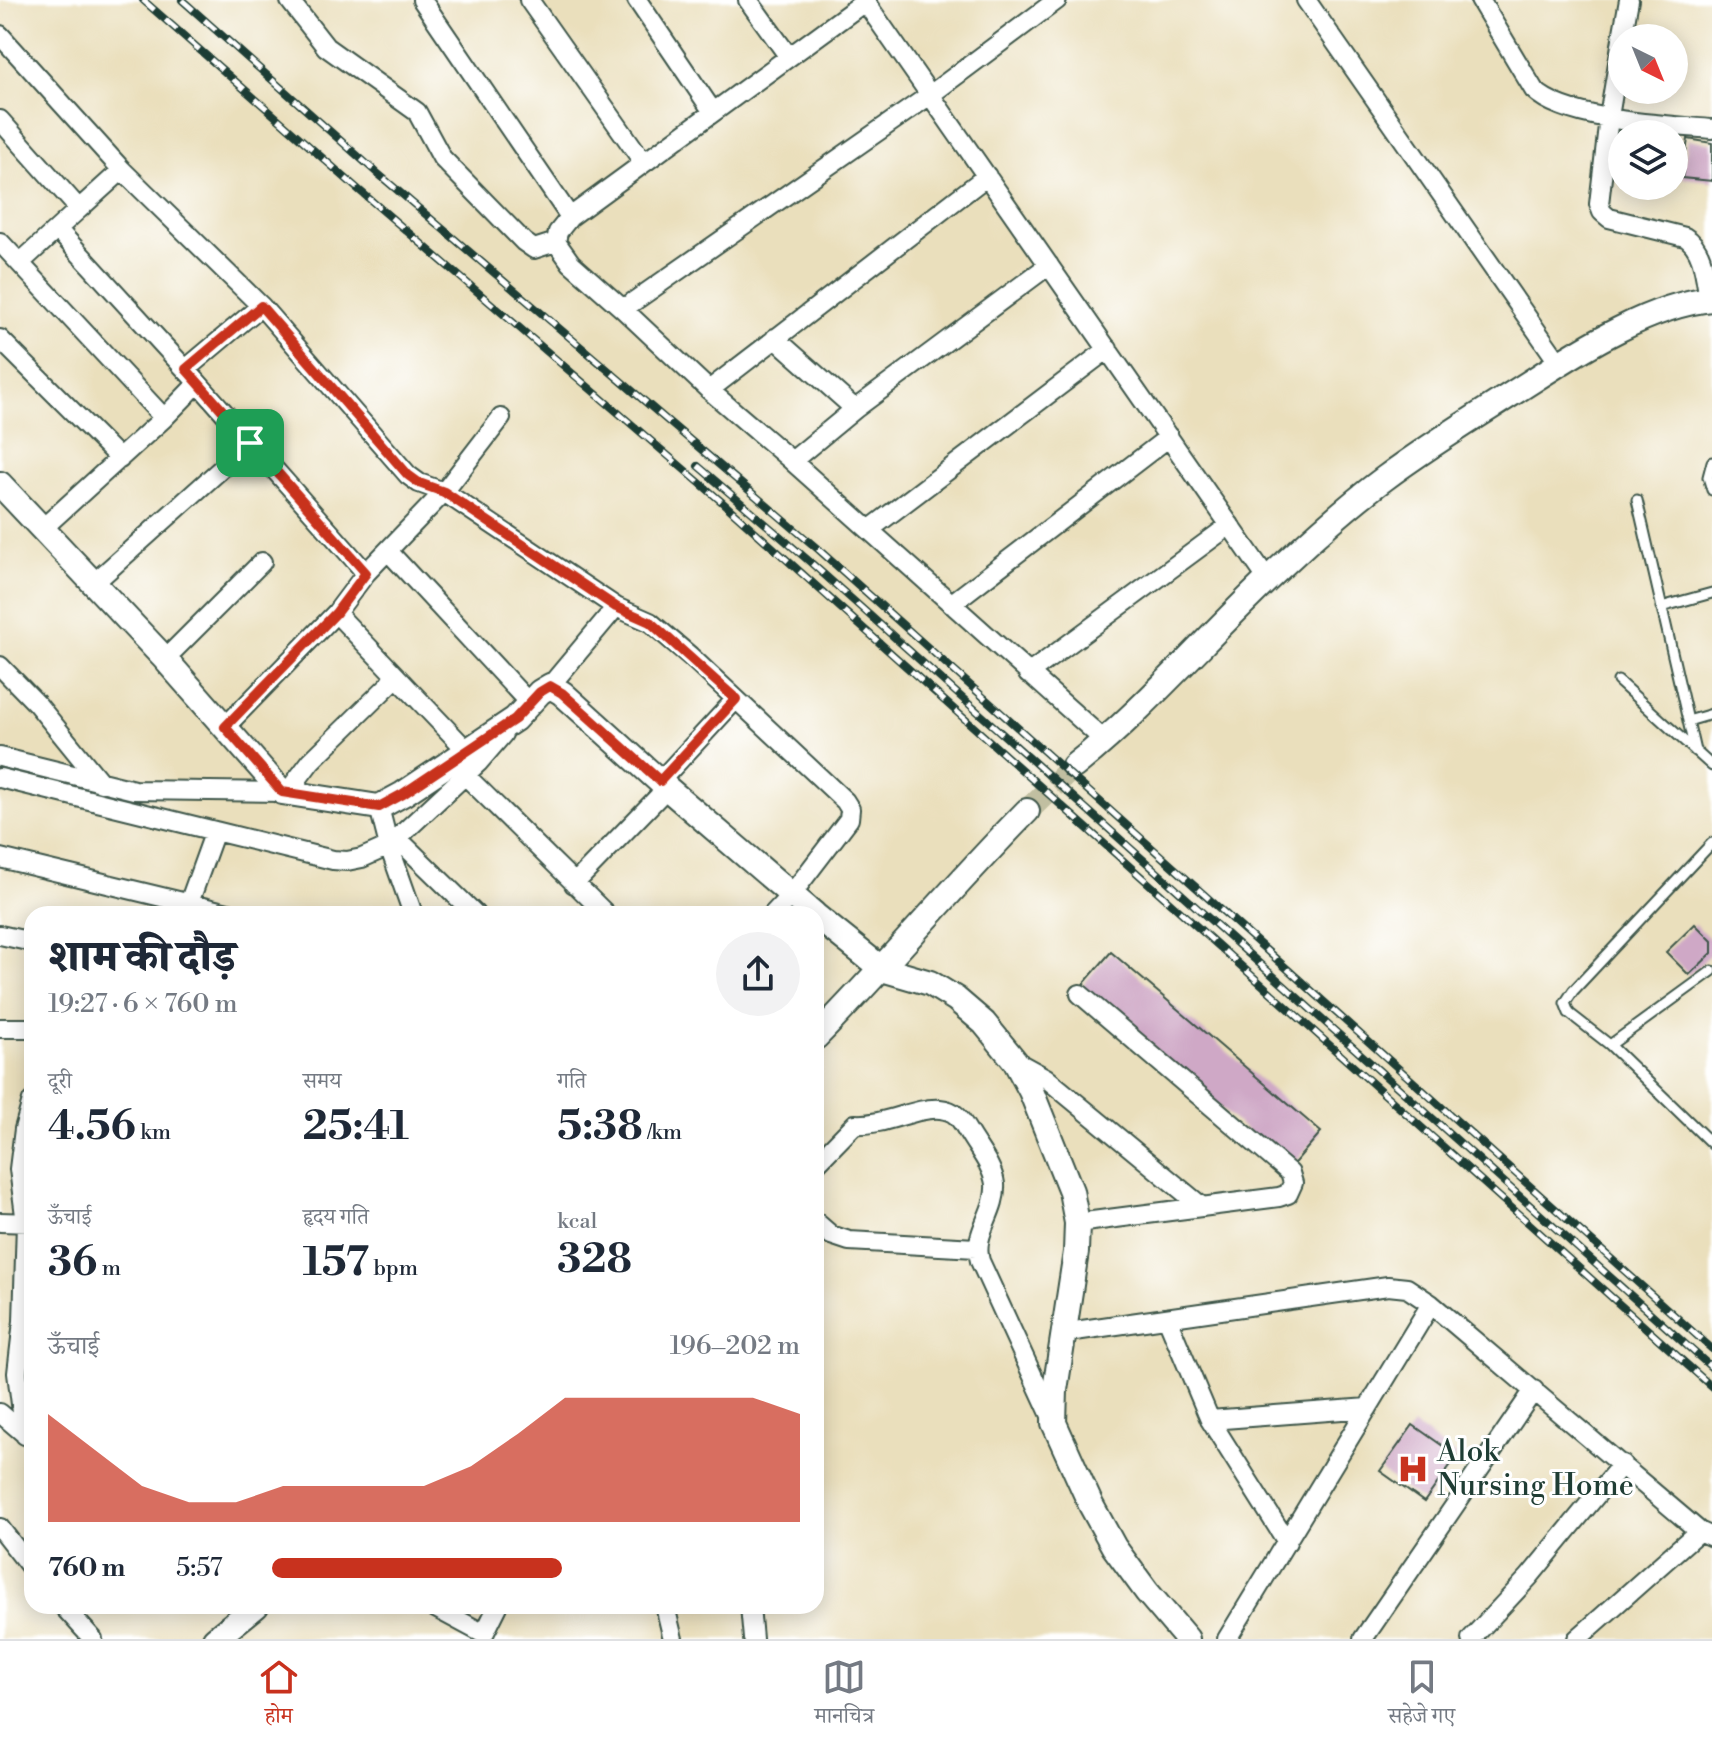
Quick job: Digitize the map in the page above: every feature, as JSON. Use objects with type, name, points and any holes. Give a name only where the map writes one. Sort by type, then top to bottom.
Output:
[{"type":"street","points":[[422,0],[570,217]]},
{"type":"street","points":[[529,0],[644,163]]},
{"type":"street","points":[[637,0],[713,112]]},
{"type":"street","points":[[748,0],[789,57]]},
{"type":"street","points":[[1105,741],[709,390],[571,263],[556,242],[558,232],[570,217],[865,0],[1268,580]]},
{"type":"street","points":[[623,309],[930,95],[1057,0]]},
{"type":"street","points":[[1306,0],[1559,363]]},
{"type":"street","points":[[1480,0],[1534,90],[1544,100],[1558,107],[1609,117],[1712,129]]},
{"type":"street","points":[[1625,24],[1629,0]]},
{"type":"street","points":[[290,1],[326,47],[417,112],[442,158],[524,242],[534,249],[556,242]]},
{"type":"street","points":[[0,35],[122,170],[261,306],[408,475],[419,483],[444,492],[616,607],[650,622],[845,801],[850,809],[849,819],[781,906]]},
{"type":"street","points":[[1074,766],[1105,741],[1268,580],[1382,480],[1559,363],[1652,314],[1711,299],[1693,241],[1609,218],[1602,212],[1599,204],[1611,104]]},
{"type":"street","points":[[0,120],[79,209]]},
{"type":"street","points":[[21,262],[122,170]]},
{"type":"street","points":[[709,390],[987,176]]},
{"type":"street","points":[[57,229],[366,573]]},
{"type":"street","points":[[0,242],[164,418]]},
{"type":"street","points":[[792,461],[855,409],[1049,265]]},
{"type":"street","points":[[43,528],[164,418],[192,376],[261,306]]},
{"type":"street","points":[[775,338],[855,409]]},
{"type":"street","points":[[0,339],[120,459]]},
{"type":"street","points":[[869,530],[1108,349]]},
{"type":"street","points":[[225,727],[336,613],[366,573],[444,492],[501,418]]},
{"type":"street","points":[[951,604],[1169,437]]},
{"type":"street","points":[[94,583],[250,443]]},
{"type":"street","points":[[0,484],[165,659],[284,793]]},
{"type":"street","points":[[1028,674],[1230,525]]},
{"type":"street","points":[[388,551],[522,712]]},
{"type":"street","points":[[165,659],[262,562]]},
{"type":"street","points":[[0,778],[347,861],[362,858],[393,842],[550,686],[616,607]]},
{"type":"street","points":[[336,613],[397,677],[574,884],[597,906]]},
{"type":"street","points":[[0,666],[37,704],[101,783]]},
{"type":"street","points":[[284,793],[311,761],[397,677]]},
{"type":"street","points":[[550,686],[562,693],[804,906]]},
{"type":"street","points":[[574,884],[736,699]]},
{"type":"street","points":[[0,757],[134,790],[284,793],[379,807],[470,763]]},
{"type":"street","points":[[379,807],[393,842],[411,906]]},
{"type":"street","points":[[824,1029],[882,969],[964,875],[1027,811]]},
{"type":"street","points":[[187,906],[215,831]]},
{"type":"street","points":[[393,842],[466,906]]},
{"type":"street","points":[[0,858],[175,906]]},
{"type":"street","points":[[824,922],[882,969],[930,983],[956,999],[984,1023],[1015,1061],[1031,1091],[1071,1191],[1077,1223],[1076,1252],[1061,1333],[1054,1423]]},
{"type":"street","points":[[0,935],[24,940]]},
{"type":"street","points":[[1077,1223],[1279,1197],[1288,1194],[1293,1183],[1290,1173],[1080,994]]},
{"type":"street","points":[[0,1028],[24,1028]]},
{"type":"street","points":[[1015,1061],[1046,1078],[1201,1206]]},
{"type":"street","points":[[824,1156],[855,1124],[871,1125],[936,1108],[949,1110],[959,1117],[990,1168],[995,1182],[995,1195],[976,1248],[980,1261],[1091,1505],[1114,1547],[1187,1639]]},
{"type":"street","points":[[24,1129],[19,1169],[24,1196]]},
{"type":"street","points":[[0,1168],[19,1169]]},
{"type":"street","points":[[0,1222],[24,1223]]},
{"type":"street","points":[[824,1229],[831,1235],[849,1241],[976,1248]]},
{"type":"street","points":[[1061,1333],[1388,1286],[1407,1288],[1431,1304],[1706,1534],[1577,1639]]},
{"type":"street","points":[[1227,1639],[1431,1304]]},
{"type":"street","points":[[24,1305],[17,1373],[24,1414]]},
{"type":"street","points":[[1167,1318],[1210,1420],[1287,1542]]},
{"type":"street","points":[[1363,1639],[1534,1390]]},
{"type":"street","points":[[1210,1420],[1368,1408]]},
{"type":"street","points":[[0,1413],[24,1434]]},
{"type":"street","points":[[1471,1639],[1529,1577],[1622,1464]]},
{"type":"street","points":[[0,1528],[24,1559]]},
{"type":"street","points":[[70,1614],[93,1639]]},
{"type":"street","points":[[215,1639],[243,1614]]},
{"type":"street","points":[[445,1614],[484,1637],[494,1614]]},
{"type":"street","points":[[667,1614],[673,1639]]},
{"type":"street","points":[[751,1614],[753,1639]]},
{"type":"lane","points":[[1712,462],[1708,477],[1712,490]]},
{"type":"lane","points":[[1637,500],[1695,751]]},
{"type":"lane","points":[[1661,607],[1712,593]]},
{"type":"lane","points":[[1618,681],[1712,766]]},
{"type":"lane","points":[[1688,721],[1712,714]]},
{"type":"lane","points":[[1712,843],[1565,1003],[1569,1013],[1610,1045],[1712,1144]]},
{"type":"lane","points":[[1610,1045],[1712,971]]},
{"type":"building","points":[[1688,139],[1712,143],[1712,181],[1688,179]]},
{"type":"building","points":[[1695,924],[1712,941],[1712,953],[1689,975],[1666,952]]},
{"type":"building","points":[[1111,952],[1321,1132],[1290,1168],[1080,988]]},
{"type":"building","points":[[1413,1425],[1457,1456],[1424,1502],[1380,1471]]},
{"type":"tunnel","points":[[1027,811],[1074,766]]},
{"type":"railway","points":[[143,0],[722,502],[1712,1387]]},
{"type":"railway","points":[[182,0],[376,172],[819,550],[1712,1349]]},
{"type":"railway","points":[[698,466],[809,561],[1712,1368]]},
{"type":"place","name":"Alok Nursing Home","points":[[1413,1469]]},
{"type":"route","points":[[261,306],[408,475],[419,483],[444,492],[616,607],[650,622],[736,699],[660,781],[562,693],[550,686],[540,692],[515,719],[379,807],[282,792],[225,727],[336,613],[366,573],[250,443],[186,369],[261,306]]}]
